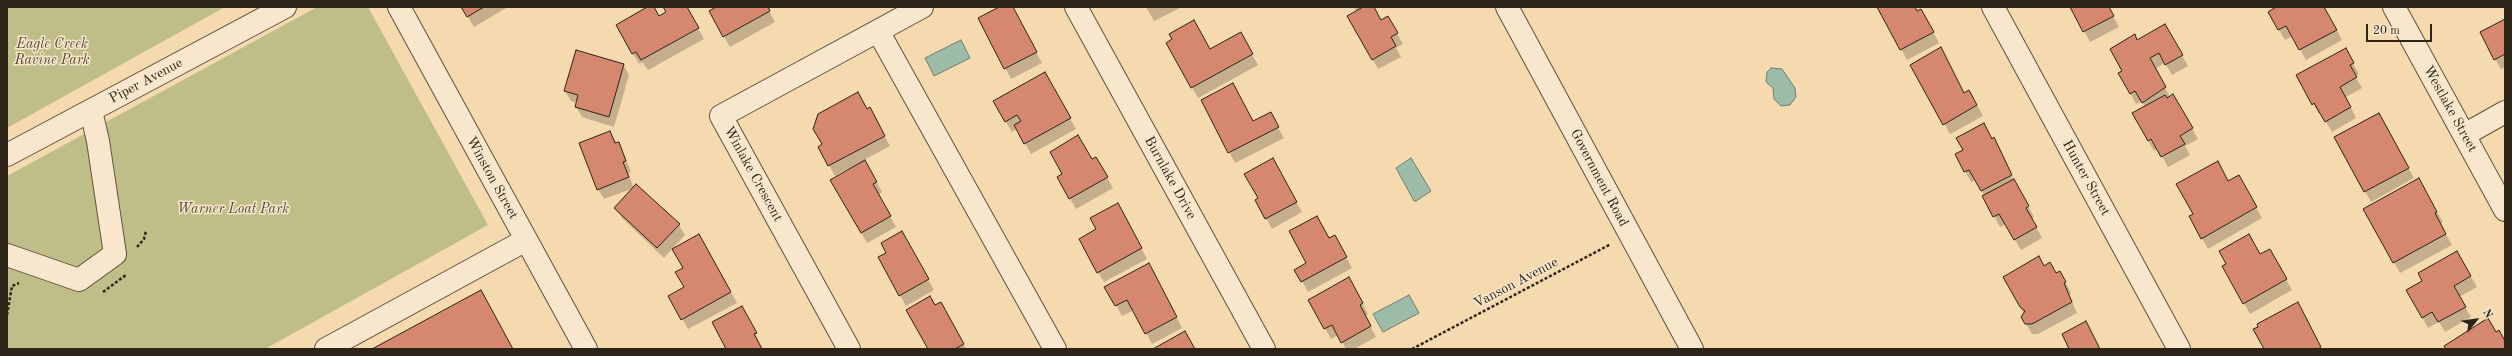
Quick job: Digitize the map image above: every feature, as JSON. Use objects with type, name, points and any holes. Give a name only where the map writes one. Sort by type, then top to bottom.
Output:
[{"type":"street","name":"Piper Avenue","points":[[7,155],[285,7]]},
{"type":"street","name":"Winston Street","points":[[399,7],[586,349]]},
{"type":"street","name":"Winlake Crescent","points":[[848,349],[721,116],[922,7]]},
{"type":"street","name":"Burnlake Drive","points":[[1076,7],[1264,349]]},
{"type":"street","name":"Government Road","points":[[1507,7],[1692,349]]},
{"type":"street","name":"Hunter Street","points":[[1993,7],[2179,349]]},
{"type":"street","name":"Westlake Street","points":[[2394,7],[2505,210]]},
{"type":"street","points":[[878,30],[1055,349]]},
{"type":"street","points":[[7,255],[79,280],[115,254],[98,142],[91,111]]},
{"type":"street","points":[[2464,135],[2505,112]]},
{"type":"street","points":[[326,349],[526,240]]},
{"type":"path","name":"Vanson Avenue","points":[[1412,349],[1629,234]]},
{"type":"green space","name":"Eagle Creek Ravine Park","points":[[7,7],[225,7],[7,128]]},
{"type":"green space","name":"Warner Loat Park","points":[[317,7],[368,7],[488,225],[265,349],[7,349],[7,176]]},
{"type":"shaded area","points":[[961,40],[970,58],[934,76],[925,58]]},
{"type":"shaded area","points":[[1771,68],[1782,69],[1795,88],[1796,97],[1790,105],[1781,106],[1774,99],[1773,88],[1766,82],[1767,72]]},
{"type":"shaded area","points":[[1411,158],[1431,191],[1416,201],[1414,201],[1396,168]]},
{"type":"shaded area","points":[[1409,295],[1419,313],[1383,332],[1373,314]]},
{"type":"building","points":[[461,7],[484,7],[467,17]]},
{"type":"building","points":[[647,7],[654,7],[659,16],[666,12],[663,7],[687,7],[699,28],[641,60],[636,52],[632,54],[616,25]]},
{"type":"building","points":[[716,7],[768,7],[770,11],[723,37],[709,11]]},
{"type":"building","points":[[999,7],[1013,7],[1037,52],[1004,69],[978,18]]},
{"type":"building","points":[[1363,7],[1374,7],[1381,20],[1388,16],[1398,33],[1391,37],[1396,46],[1372,60],[1347,16]]},
{"type":"building","points":[[1877,7],[1915,7],[1917,11],[1921,9],[1934,32],[1900,50]]},
{"type":"building","points":[[2070,7],[2109,7],[2114,16],[2083,32]]},
{"type":"building","points":[[2276,7],[2324,7],[2337,30],[2299,50],[2286,26],[2278,30],[2268,12]]},
{"type":"building","points":[[2505,19],[2505,54],[2494,60],[2480,32]]},
{"type":"building","points":[[1194,20],[1210,49],[1241,32],[1253,54],[1191,88],[1166,43],[1172,39],[1169,34]]},
{"type":"building","points":[[2165,24],[2183,55],[2165,65],[2159,53],[2150,58],[2166,87],[2142,103],[2135,91],[2130,94],[2118,73],[2122,71],[2110,49],[2135,34],[2137,40]]},
{"type":"building","points":[[1941,47],[1964,93],[1969,90],[1977,105],[1943,125],[1910,65]]},
{"type":"building","points":[[2346,48],[2354,63],[2350,65],[2357,77],[2340,87],[2351,107],[2325,122],[2314,103],[2312,105],[2296,75]]},
{"type":"building","points":[[576,50],[624,64],[609,117],[575,107],[578,95],[564,91]]},
{"type":"building","points":[[1045,72],[1071,118],[1024,144],[1014,125],[1021,121],[1017,115],[1005,122],[993,101]]},
{"type":"building","points":[[1233,83],[1253,121],[1271,112],[1279,127],[1228,153],[1201,100]]},
{"type":"building","points":[[858,92],[867,109],[870,107],[885,136],[828,166],[818,147],[822,144],[813,129],[818,114]]},
{"type":"building","points":[[2173,94],[2193,128],[2180,136],[2185,144],[2161,157],[2151,139],[2148,141],[2132,113],[2165,95],[2167,98]]},
{"type":"building","points":[[2379,113],[2409,168],[2364,192],[2334,137]]},
{"type":"building","points":[[1984,123],[1992,139],[1994,137],[2012,175],[1981,191],[1969,170],[1964,172],[1955,154],[1963,150],[1956,138]]},
{"type":"building","points":[[610,131],[615,143],[619,142],[626,161],[623,162],[629,177],[597,190],[579,143]]},
{"type":"building","points":[[1078,135],[1092,159],[1096,157],[1108,177],[1069,199],[1057,177],[1062,174],[1050,152]]},
{"type":"building","points":[[1273,158],[1297,202],[1265,219],[1255,200],[1258,198],[1244,174]]},
{"type":"building","points":[[865,160],[877,182],[873,184],[891,216],[861,233],[830,180]]},
{"type":"building","points":[[2218,161],[2228,181],[2239,175],[2257,207],[2201,239],[2189,216],[2193,214],[2176,184]]},
{"type":"building","points":[[2419,178],[2437,212],[2435,213],[2446,234],[2393,263],[2363,209]]},
{"type":"building","points":[[2014,179],[2029,206],[2026,208],[2037,227],[2014,240],[1999,214],[1993,217],[1982,196]]},
{"type":"building","points":[[636,184],[680,224],[657,248],[614,208]]},
{"type":"building","points":[[1118,203],[1142,248],[1097,273],[1079,239],[1096,229],[1090,218]]},
{"type":"building","points":[[1317,216],[1329,238],[1335,235],[1347,257],[1301,282],[1294,270],[1306,263],[1289,231]]},
{"type":"building","points":[[902,231],[929,279],[899,296],[878,257],[886,253],[881,243]]},
{"type":"building","points":[[699,234],[731,292],[681,320],[668,296],[684,287],[675,272],[683,268],[672,249]]},
{"type":"building","points":[[2249,234],[2260,254],[2270,249],[2287,279],[2243,304],[2222,266],[2226,264],[2219,251]]},
{"type":"building","points":[[2457,251],[2471,276],[2454,286],[2466,307],[2438,322],[2432,312],[2422,318],[2406,290],[2422,281],[2418,273]]},
{"type":"building","points":[[2039,256],[2044,266],[2050,262],[2056,273],[2060,271],[2066,282],[2064,283],[2072,302],[2032,324],[2025,324],[2021,317],[2025,311],[2020,307],[2003,277]]},
{"type":"building","points":[[1149,263],[1177,317],[1145,334],[1127,300],[1115,306],[1104,287]]},
{"type":"building","points":[[1349,277],[1363,303],[1360,305],[1371,326],[1341,343],[1332,325],[1324,329],[1308,300]]},
{"type":"building","points":[[481,290],[513,349],[372,349]]},
{"type":"building","points":[[930,296],[935,305],[941,302],[964,344],[955,349],[928,349],[906,310]]},
{"type":"building","points":[[2298,302],[2321,347],[2318,349],[2264,349],[2253,329],[2258,327],[2257,324]]},
{"type":"building","points":[[742,306],[757,333],[754,334],[762,349],[726,349],[712,322]]},
{"type":"building","points":[[2488,318],[2496,332],[2499,330],[2505,341],[2505,349],[2446,349],[2444,346]]},
{"type":"building","points":[[2086,321],[2100,349],[2069,349],[2062,334]]},
{"type":"building","points":[[1185,331],[1195,349],[1153,349]]}]
